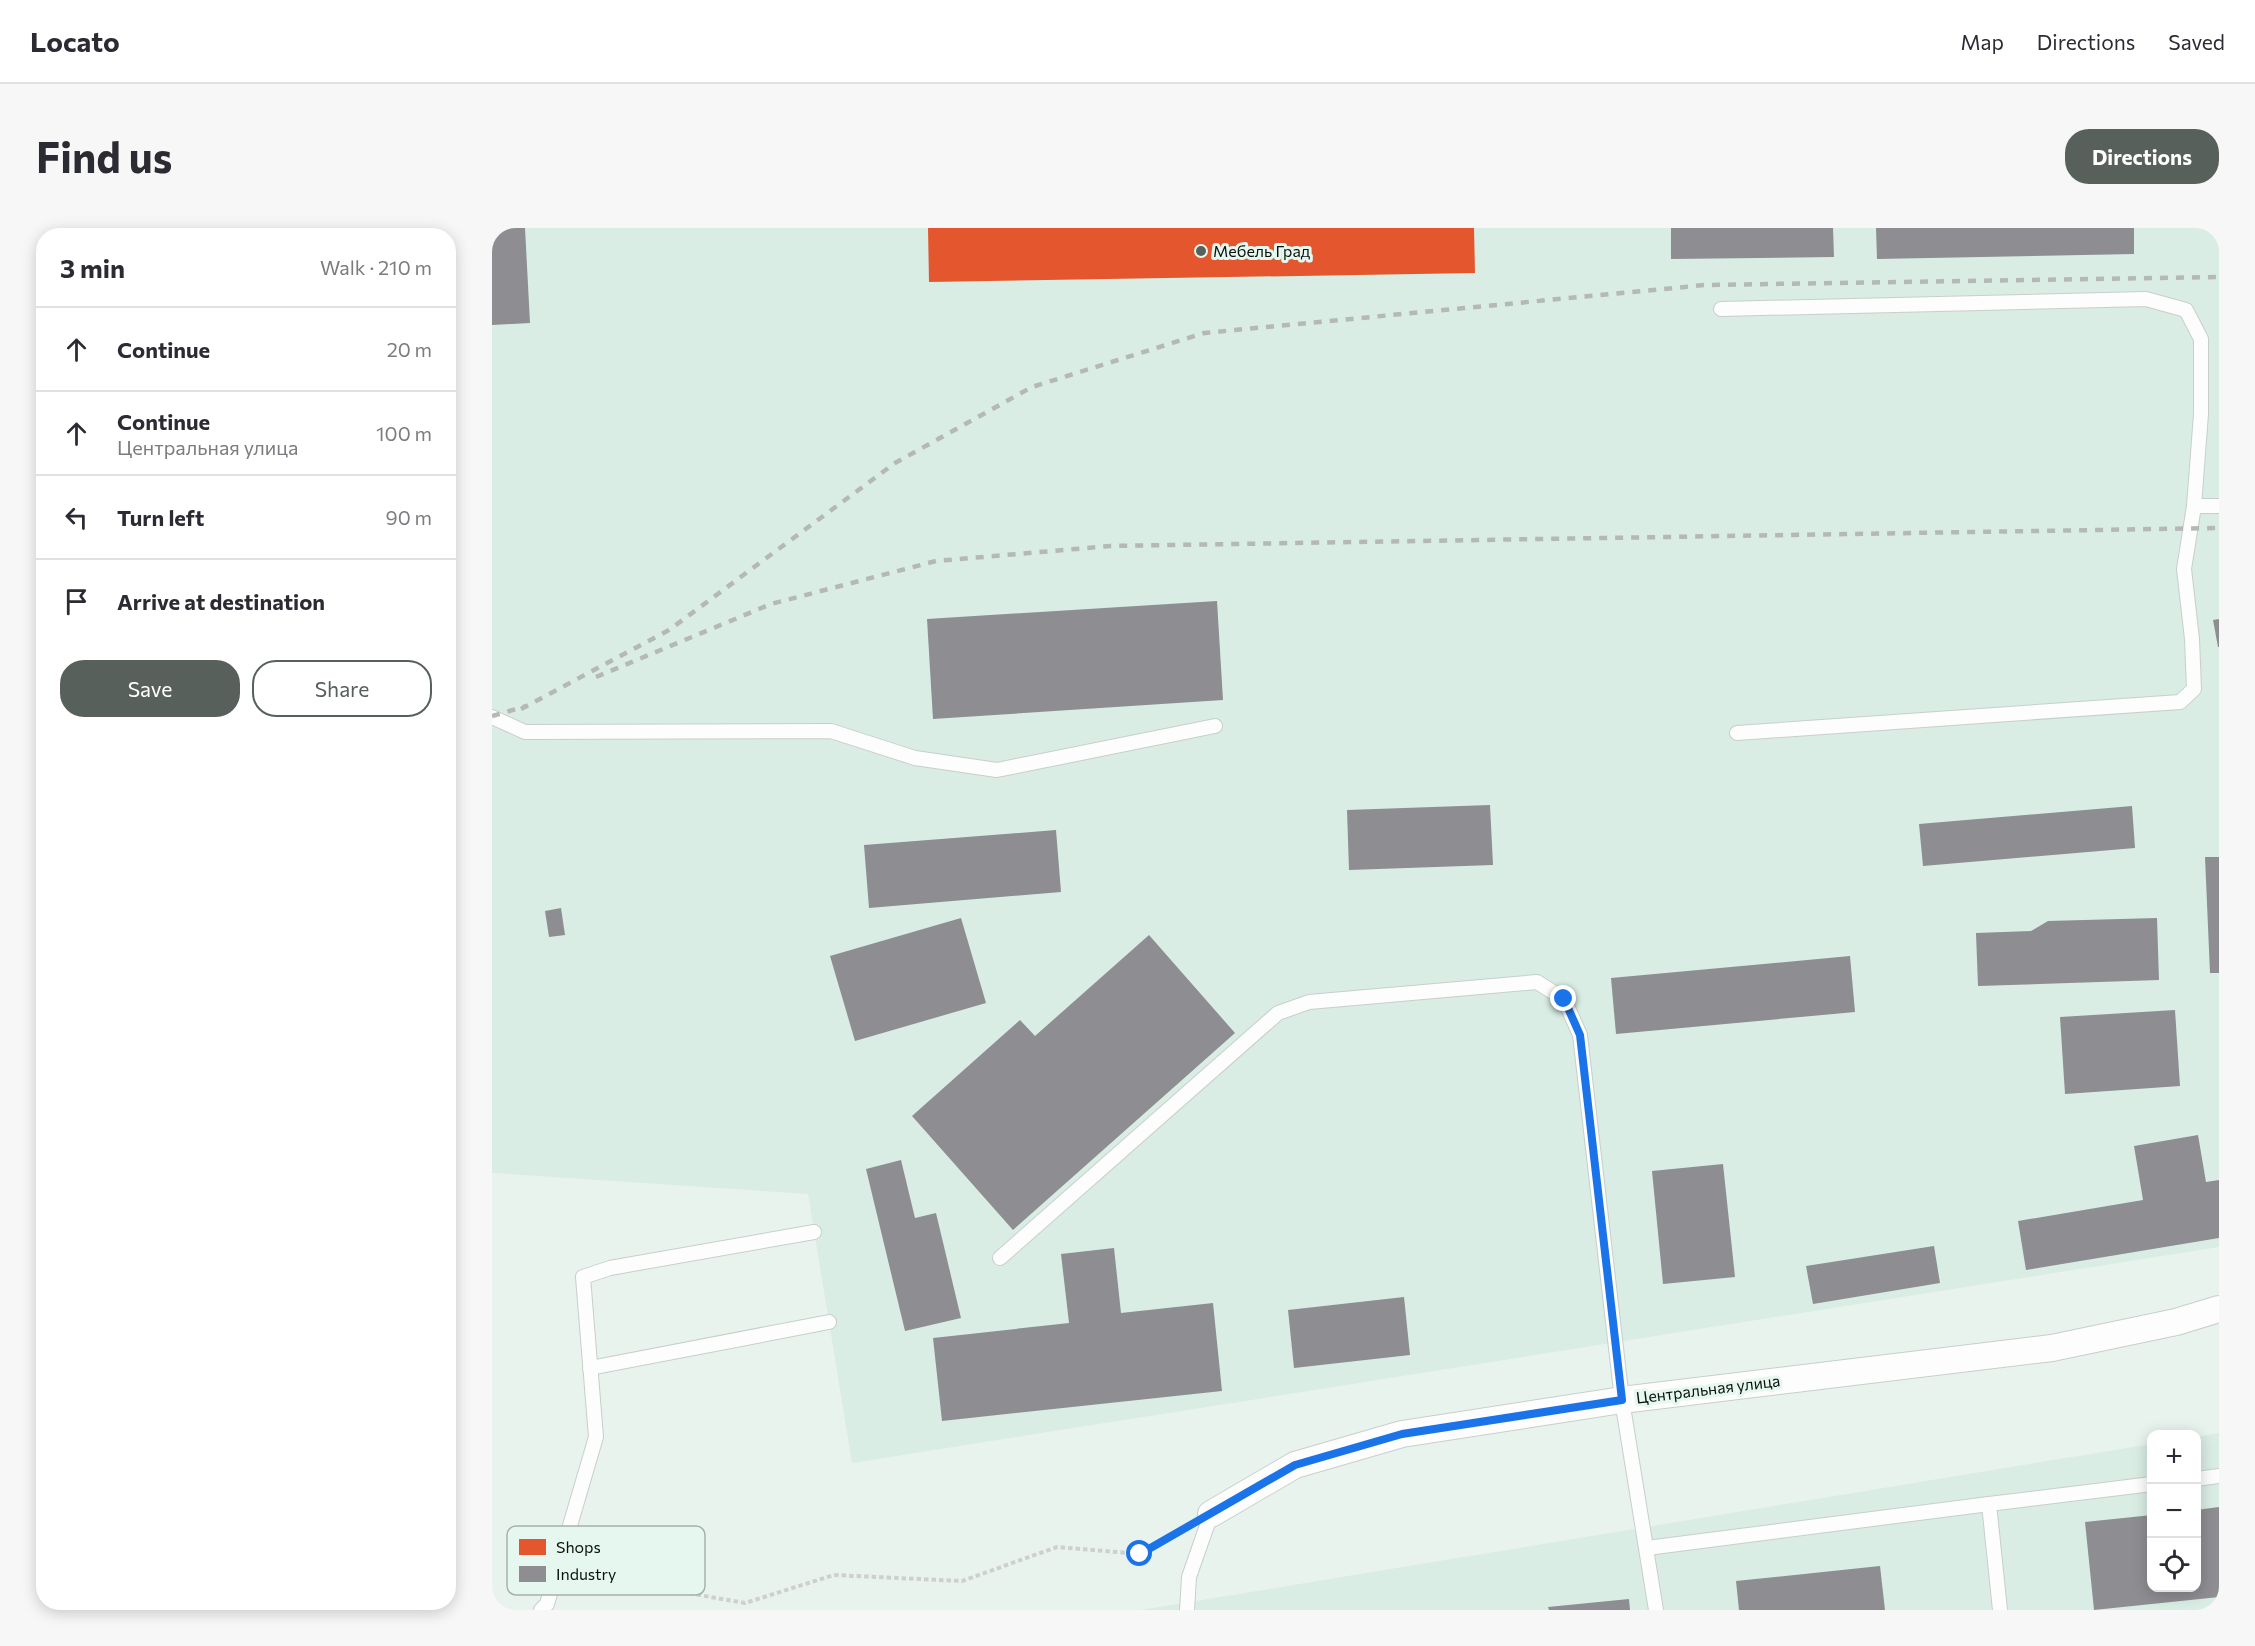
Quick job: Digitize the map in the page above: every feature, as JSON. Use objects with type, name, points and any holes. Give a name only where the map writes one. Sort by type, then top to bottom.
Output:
[{"type":"street","name":"Центральная улица","points":[[1211,1514],[1295,1465],[1402,1434],[1622,1400],[2052,1348],[2176,1322],[2219,1309]]},
{"type":"lane","points":[[1721,309],[2146,299],[2186,310],[2201,339],[2201,414],[2194,506],[2184,569],[2192,639],[2194,690],[2180,702],[1737,733]]},
{"type":"lane","points":[[2194,506],[2219,506]]},
{"type":"lane","points":[[492,717],[525,732],[831,731],[915,758],[997,770],[1215,726]]},
{"type":"lane","points":[[1000,1258],[1278,1012],[1309,1002],[1537,982],[1564,999],[1580,1035],[1622,1400],[1656,1610]]},
{"type":"lane","points":[[570,1526],[596,1437],[583,1277],[609,1268],[814,1232]]},
{"type":"lane","points":[[590,1368],[829,1322]]},
{"type":"lane","points":[[2201,1478],[2219,1476]]},
{"type":"lane","points":[[1647,1548],[2147,1484]]},
{"type":"lane","points":[[1989,1504],[2000,1610]]},
{"type":"lane","points":[[1187,1610],[1190,1577],[1211,1514]]},
{"type":"lane","points":[[541,1610],[547,1604],[550,1595]]},
{"type":"path","points":[[699,1595],[745,1603],[834,1575],[962,1581],[1057,1547],[1140,1554],[1211,1514]]},
{"type":"shaded area","points":[[492,228],[2219,228],[2219,1247],[852,1463],[808,1194],[492,1173]]},
{"type":"shaded area","points":[[2219,1433],[2219,1610],[1141,1610],[2147,1445],[2147,1592],[2201,1592],[2201,1436]]},
{"type":"building: Shops","name":"Мебель Град","points":[[928,228],[1474,228],[1475,273],[929,282]]},
{"type":"building: Industry","points":[[492,228],[525,228],[530,323],[492,325]]},
{"type":"building: Industry","points":[[1671,228],[1833,228],[1834,257],[1671,259]]},
{"type":"building: Industry","points":[[1876,228],[2134,228],[2134,254],[1877,259]]},
{"type":"building: Industry","points":[[1217,601],[1223,700],[933,719],[927,619]]},
{"type":"building: Industry","points":[[2219,619],[2219,647],[2218,647],[2213,620]]},
{"type":"building: Industry","points":[[1490,805],[1493,865],[1349,870],[1347,810]]},
{"type":"building: Industry","points":[[2132,806],[2135,848],[1923,866],[1919,824]]},
{"type":"building: Industry","points":[[1056,830],[1061,892],[869,908],[864,845]]},
{"type":"building: Industry","points":[[2205,857],[2219,857],[2219,973],[2210,973]]},
{"type":"building: Industry","points":[[561,908],[565,935],[549,937],[545,911]]},
{"type":"building: Industry","points":[[961,918],[986,1003],[855,1041],[830,956]]},
{"type":"building: Industry","points":[[2157,918],[2159,980],[1978,986],[1976,933],[2031,931],[2048,921]]},
{"type":"building: Industry","points":[[1149,935],[1235,1033],[1013,1230],[912,1116],[1020,1020],[1035,1036]]},
{"type":"building: Industry","points":[[1850,956],[1855,1012],[1616,1034],[1611,978]]},
{"type":"building: Industry","points":[[2175,1010],[2180,1086],[2065,1094],[2060,1017]]},
{"type":"building: Industry","points":[[2198,1135],[2206,1182],[2219,1180],[2219,1238],[2026,1270],[2018,1221],[2143,1200],[2134,1146]]},
{"type":"building: Industry","points":[[901,1160],[915,1218],[936,1213],[961,1318],[905,1331],[866,1169]]},
{"type":"building: Industry","points":[[1723,1164],[1735,1277],[1663,1284],[1652,1171]]},
{"type":"building: Industry","points":[[1934,1246],[1940,1283],[1813,1304],[1806,1266]]},
{"type":"building: Industry","points":[[1114,1248],[1121,1313],[1213,1303],[1222,1391],[942,1421],[933,1338],[1069,1323],[1061,1254]]},
{"type":"building: Industry","points":[[1404,1297],[1410,1355],[1294,1368],[1288,1310]]},
{"type":"building: Industry","points":[[2219,1507],[2219,1597],[2094,1610],[2085,1522],[2147,1516],[2147,1592],[2201,1592],[2201,1509]]},
{"type":"building: Industry","points":[[1880,1566],[1885,1610],[1739,1610],[1736,1581]]},
{"type":"building: Industry","points":[[1629,1599],[1630,1610],[1549,1610],[1548,1607]]},
{"type":"railway","points":[[521,709],[669,630],[895,463],[1032,387],[1204,333],[1705,285],[2219,277]]},
{"type":"railway","points":[[596,677],[771,604],[936,561],[1110,546],[2219,528]]},
{"type":"railway","points":[[492,716],[527,706]]},
{"type":"place","name":"Мебель Град","points":[[1201,251]]},
{"type":"route","points":[[1140,1554],[1295,1465],[1402,1434],[1622,1400],[1580,1035],[1564,999]]}]
